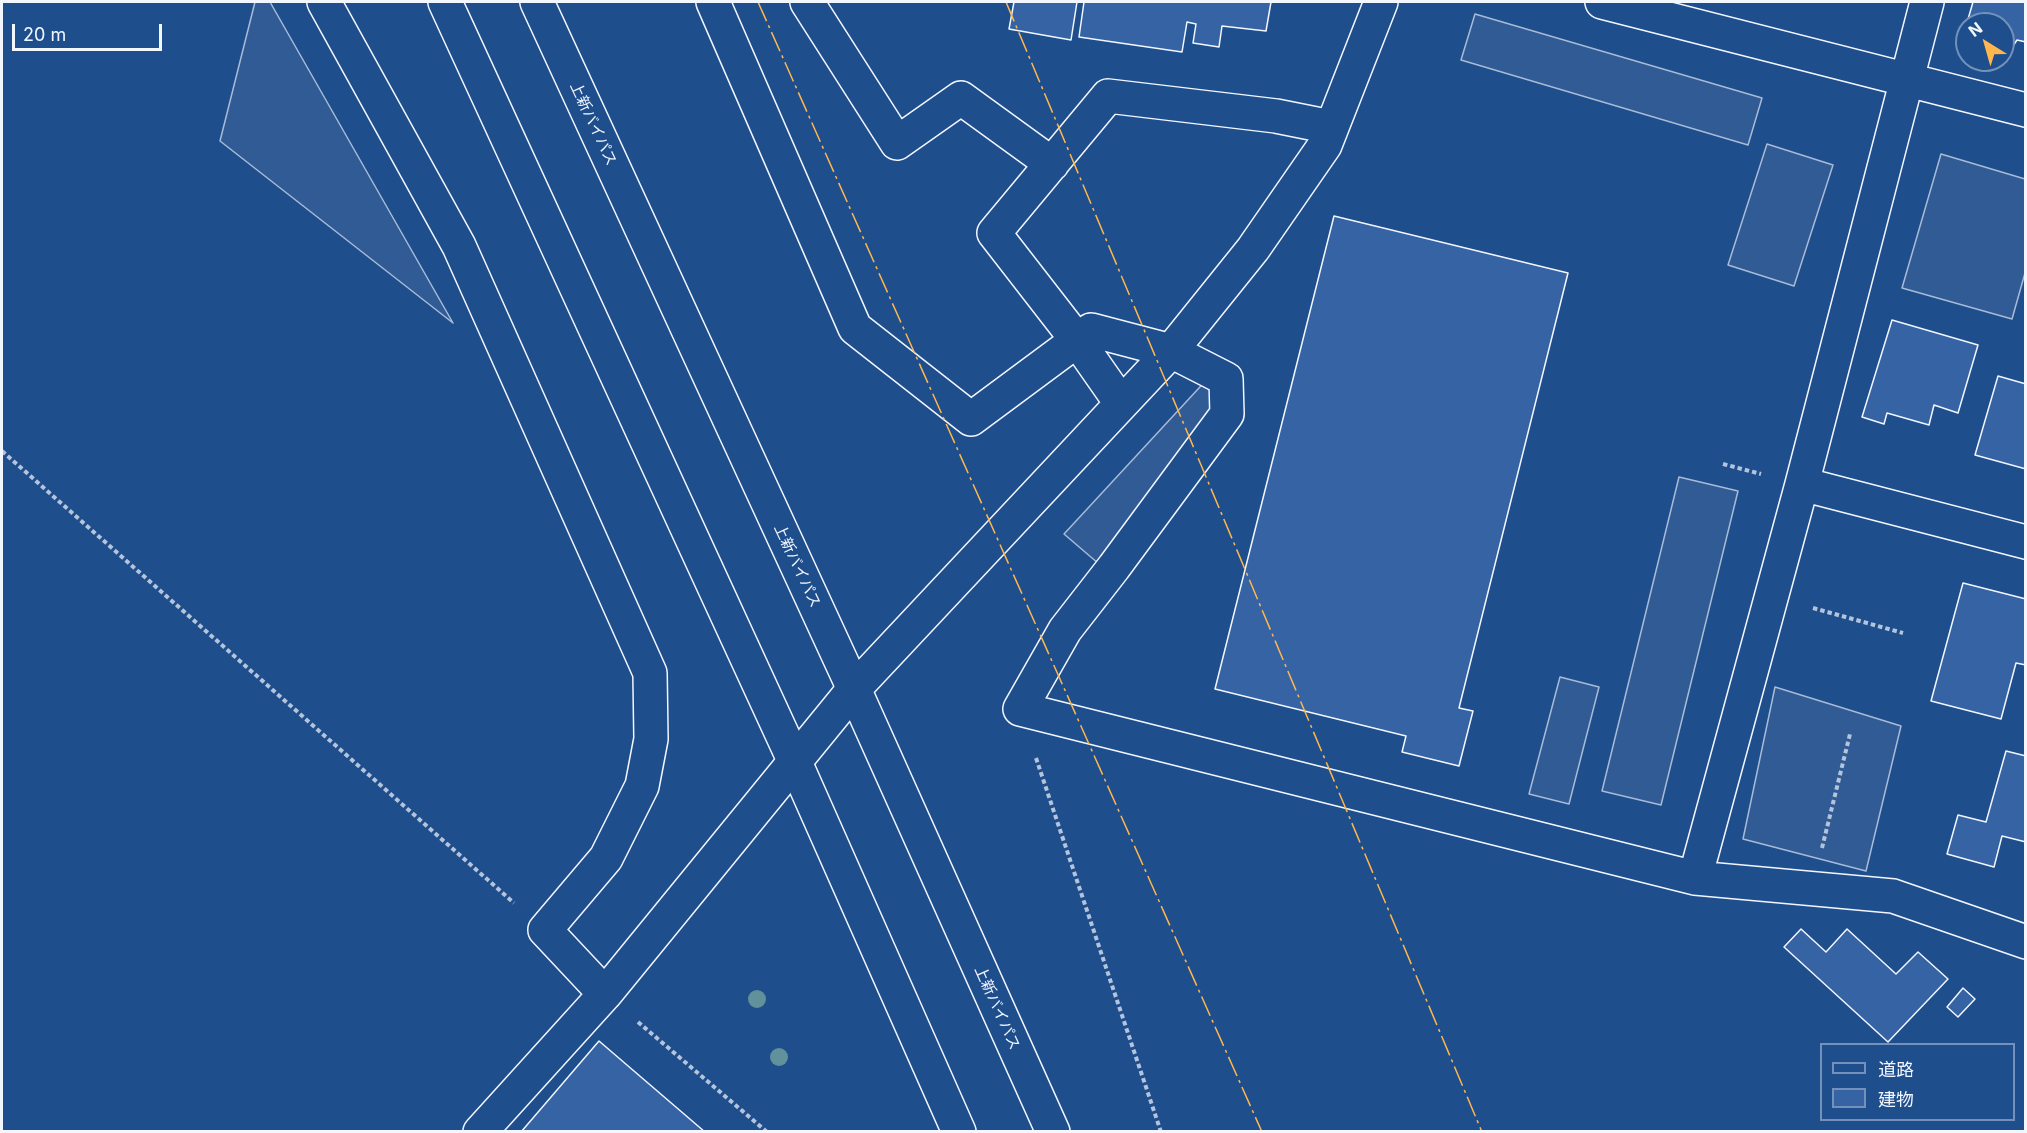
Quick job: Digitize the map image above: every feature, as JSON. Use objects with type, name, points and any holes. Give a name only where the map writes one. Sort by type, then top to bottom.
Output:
[{"type":"main road","points":[[324,2],[459,246],[650,672],[651,739],[642,786],[606,858],[545,930],[605,994]]},
{"type":"main road","points":[[445,2],[794,760],[958,1131]]},
{"type":"main road","name":"上新バイパス","points":[[537,2],[854,689],[1053,1131]]},
{"type":"main road","points":[[713,2],[855,328],[971,419],[1091,330],[1171,351],[1226,379],[1227,414],[1065,630],[1020,709],[1695,878],[1893,896],[2025,942]]},
{"type":"main road","points":[[807,2],[897,143],[961,98],[1052,164]]},
{"type":"main road","points":[[480,1131],[605,994],[854,689],[1171,351],[1253,249],[1325,145],[1381,2]]},
{"type":"main road","points":[[1602,2],[2025,110]]},
{"type":"main road","points":[[1695,878],[1802,484],[1927,2]]},
{"type":"main road","points":[[1121,403],[1077,340],[994,233],[1108,96],[1276,116],[1331,127]]},
{"type":"main road","points":[[1802,484],[2025,542]]},
{"type":"path","points":[[2,451],[545,930]]},
{"type":"path","points":[[1772,597],[1903,633]]},
{"type":"path","points":[[1020,709],[1161,1131]]},
{"type":"path","points":[[1811,889],[1850,734]]},
{"type":"path","points":[[605,994],[767,1131]]},
{"type":"shaded area","points":[[255,2],[270,2],[453,323],[220,141]]},
{"type":"shaded area","points":[[1475,14],[1762,98],[1748,145],[1461,60]]},
{"type":"shaded area","points":[[1767,144],[1833,165],[1794,286],[1728,265]]},
{"type":"shaded area","points":[[1941,154],[2025,179],[2025,273],[2012,319],[1902,288]]},
{"type":"shaded area","points":[[1211,375],[1219,415],[1099,564],[1064,534]]},
{"type":"shaded area","points":[[1679,477],[1738,491],[1661,805],[1602,791]]},
{"type":"shaded area","points":[[1560,677],[1599,687],[1569,804],[1529,794]]},
{"type":"shaded area","points":[[1775,687],[1901,726],[1866,871],[1743,839]]},
{"type":"building","points":[[1014,2],[1077,2],[1071,40],[1009,29]]},
{"type":"building","points":[[1084,2],[1271,2],[1266,31],[1222,26],[1219,47],[1193,43],[1196,24],[1187,22],[1182,52],[1079,37]]},
{"type":"building","points":[[1973,2],[2026,2],[2026,42],[2017,40],[2015,43],[2015,12],[1970,12]]},
{"type":"building","points":[[1334,216],[1568,273],[1459,708],[1473,711],[1459,766],[1402,752],[1406,736],[1215,689]]},
{"type":"building","points":[[1892,320],[1978,345],[1958,413],[1934,405],[1929,425],[1887,413],[1884,424],[1862,417]]},
{"type":"building","points":[[1998,376],[2026,384],[2026,469],[1975,455]]},
{"type":"building","points":[[1963,583],[2026,599],[2026,665],[2016,663],[2001,719],[1931,701]]},
{"type":"building","points":[[2006,751],[2026,756],[2026,842],[2002,836],[1994,867],[1947,854],[1958,815],[1986,822]]},
{"type":"building","points":[[1801,929],[1826,952],[1847,929],[1896,974],[1918,952],[1948,979],[1888,1042],[1784,947]]},
{"type":"building","points":[[1963,988],[1975,999],[1958,1017],[1947,1007]]},
{"type":"building","points":[[599,1041],[705,1132],[521,1132]]},
{"type":"power","points":[[758,2],[1262,1132]]},
{"type":"power","points":[[1006,2],[1482,1132]]}]
